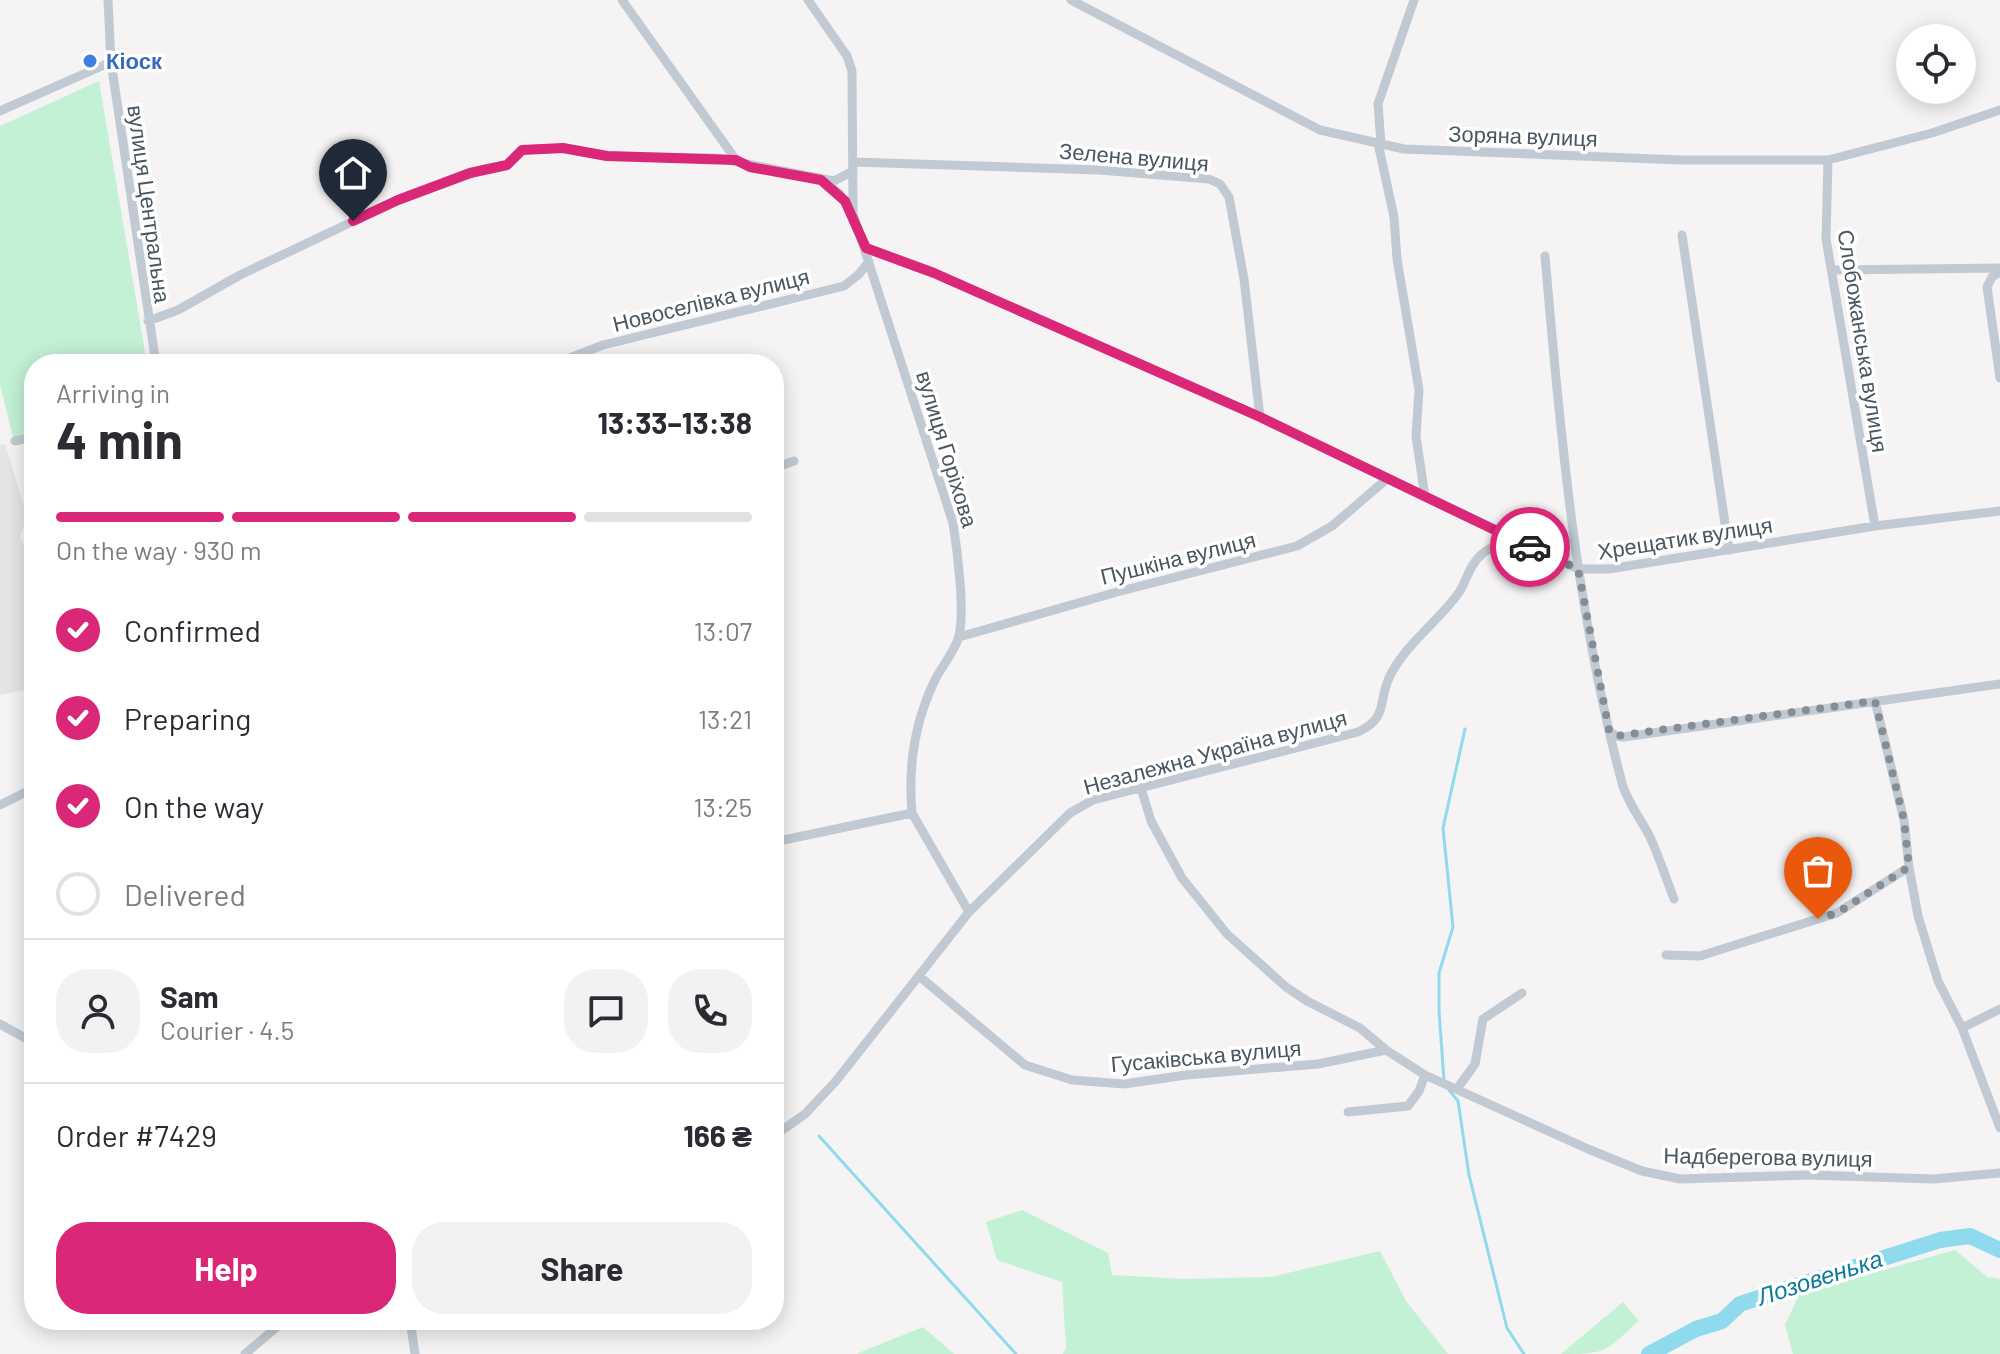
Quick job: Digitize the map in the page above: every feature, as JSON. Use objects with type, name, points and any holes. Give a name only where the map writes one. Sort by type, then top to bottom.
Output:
[{"type":"street","name":"вулиця Центральна","points":[[108,0],[111,62],[154,354]]},
{"type":"street","points":[[622,0],[736,160]]},
{"type":"street","name":"вулиця Горіхова","points":[[808,0],[847,56],[852,71],[853,214],[953,523],[960,564],[959,637],[921,712],[913,751],[912,813]]},
{"type":"street","name":"Зоряна вулиця","points":[[1071,0],[1320,130],[1404,149],[1525,155],[1828,160],[1932,133],[2000,110]]},
{"type":"street","points":[[1414,0],[1378,104],[1380,143],[1419,390],[1416,436],[1425,497]]},
{"type":"street","points":[[0,111],[111,62]]},
{"type":"street","points":[[148,321],[178,310],[240,275],[398,200],[484,169],[507,165],[522,150],[563,148],[607,156],[736,160],[750,167],[821,180],[840,194],[853,214]]},
{"type":"street","name":"Слобожанська вулиця","points":[[1828,160],[1826,239],[1834,270],[1875,526]]},
{"type":"street","name":"Зелена вулиця","points":[[821,180],[839,180],[853,167],[1099,170],[1217,181],[1228,193],[1244,279],[1260,417]]},
{"type":"street","points":[[1682,235],[1729,550]]},
{"type":"street","name":"Хрещатик вулиця","points":[[866,248],[934,273],[1260,417],[1578,569],[1609,569],[1875,526],[2000,511]]},
{"type":"street","points":[[1545,256],[1562,453],[1578,569],[1609,730],[1623,786],[1651,840],[1674,899]]},
{"type":"street","name":"Новоселівка вулиця","points":[[581,354],[617,341],[844,286],[869,262]]},
{"type":"street","points":[[1834,270],[2000,270]]},
{"type":"street","points":[[2000,270],[1990,278],[1987,287],[2000,378]]},
{"type":"street","points":[[15,441],[24,439]]},
{"type":"street","points":[[784,464],[794,461]]},
{"type":"street","name":"Пушкіна вулиця","points":[[959,637],[1297,546],[1332,526],[1388,478]]},
{"type":"street","name":"Незалежна Україна вулиця","points":[[784,1129],[805,1114],[836,1081],[969,912],[1070,813],[1093,800],[1373,726],[1379,719],[1384,692],[1393,669],[1460,590],[1474,562],[1491,548],[1516,540]]},
{"type":"street","points":[[1609,730],[1616,736],[1624,737],[2000,684]]},
{"type":"street","points":[[1875,701],[1904,820],[1918,916],[1938,981],[1962,1028],[2000,1128]]},
{"type":"street","name":"Надберегова вулиця","points":[[1141,788],[1165,850],[1182,878],[1227,934],[1286,987],[1360,1028],[1386,1050],[1425,1075],[1621,1163],[1680,1179],[1808,1175],[1934,1179],[2000,1173]]},
{"type":"street","points":[[0,805],[24,793]]},
{"type":"street","points":[[784,840],[912,813],[969,912]]},
{"type":"street","points":[[1666,955],[1700,956],[1837,913],[1909,867]]},
{"type":"street","name":"Гусаківська вулиця","points":[[919,976],[1025,1065],[1072,1080],[1124,1084],[1186,1075],[1318,1064],[1386,1050]]},
{"type":"street","points":[[1457,1089],[1475,1064],[1483,1019],[1522,993]]},
{"type":"street","points":[[1962,1028],[2000,1009]]},
{"type":"street","points":[[0,1024],[24,1037]]},
{"type":"street","points":[[1348,1112],[1408,1106],[1419,1091],[1425,1075]]},
{"type":"street","points":[[245,1354],[273,1330]]},
{"type":"street","points":[[411,1330],[415,1354]]},
{"type":"shaded area","points":[[5,444],[24,506],[24,525],[20,537],[24,545],[24,690],[0,695],[0,445]]},
{"type":"green space","points":[[99,81],[145,354],[24,354],[24,434],[13,437],[0,385],[0,126]]},
{"type":"green space","points":[[1022,1210],[1108,1253],[1112,1275],[1183,1279],[1271,1277],[1380,1251],[1406,1301],[1448,1354],[1063,1354],[1066,1348],[1062,1282],[997,1260],[986,1222]]},
{"type":"green space","points":[[1955,1250],[1987,1277],[2000,1279],[2000,1354],[1793,1354],[1785,1325],[1800,1293]]},
{"type":"green space","points":[[1623,1302],[1639,1321],[1619,1339],[1597,1352],[1561,1354]]},
{"type":"green space","points":[[923,1327],[954,1354],[856,1354]]},
{"type":"waterway","points":[[1444,1080],[1439,973],[1453,927],[1443,828],[1465,729]]},
{"type":"waterway","points":[[1449,1090],[1458,1101],[1469,1175],[1507,1328],[1524,1354]]},
{"type":"waterway","points":[[819,1136],[1016,1354]]},
{"type":"waterway","name":"Лозовенька","points":[[1649,1354],[1696,1329],[1722,1321],[1740,1304],[1940,1240],[1970,1236],[2000,1250]]},
{"type":"way so far","points":[[1530,547],[1578,569],[1602,701],[1613,735],[1624,737],[1875,701],[1904,820],[1909,867],[1875,892],[1837,913],[1818,919]]},
{"type":"place","name":"Кіоск","points":[[90,61]]},
{"type":"route","points":[[353,221],[470,173],[507,165],[518,152],[541,147],[652,159],[736,160],[750,167],[821,180],[834,188],[845,201],[866,248],[934,273],[1260,417],[1530,547]]}]
